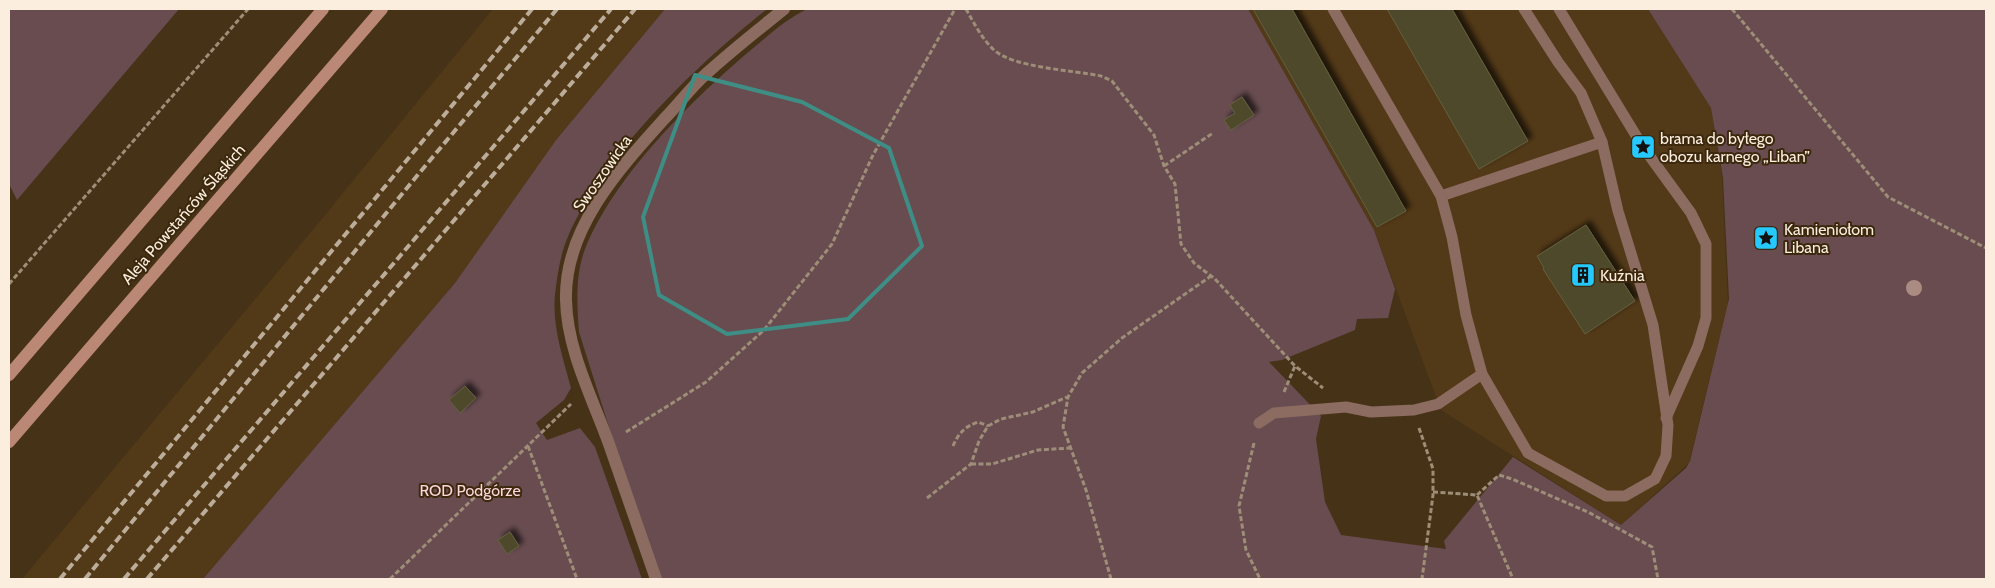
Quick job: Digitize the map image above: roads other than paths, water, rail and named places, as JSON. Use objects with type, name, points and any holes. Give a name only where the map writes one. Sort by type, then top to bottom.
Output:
[{"type":"main road","name":"Aleja Powstańców Śląskich","points":[[9,376],[323,9]]},
{"type":"main road","name":"Aleja Powstańców Śląskich","points":[[9,442],[382,9]]},
{"type":"street","name":"Swoszowicka","points":[[656,579],[575,355],[569,328],[566,299],[568,273],[587,220],[631,155],[705,75],[784,9]]},
{"type":"lane","points":[[1333,9],[1441,196],[1452,238],[1466,315],[1482,374],[1528,453],[1606,496],[1625,496],[1654,479],[1666,456],[1666,418],[1653,325],[1618,212],[1602,142],[1581,94],[1524,9]]},
{"type":"lane","points":[[1559,9],[1643,147],[1691,213],[1706,244],[1706,318],[1698,346],[1666,418]]},
{"type":"lane","points":[[1441,196],[1602,142]]},
{"type":"lane","points":[[1259,422],[1274,413],[1346,407],[1371,412],[1414,410],[1438,404],[1482,374]]},
{"type":"railway","points":[[60,579],[532,9]]},
{"type":"railway","points":[[85,579],[557,9]]},
{"type":"railway","points":[[124,579],[611,9]]},
{"type":"railway","points":[[147,579],[635,9]]},
{"type":"place","name":"brama do byłego obozu karnego „Liban”","points":[[1643,147]]},
{"type":"place","name":"Kamieniołom Libana","points":[[1766,238]]},
{"type":"place","name":"Kuźnia","points":[[1583,275]]},
{"type":"park label","name":"ROD Podgórze","points":[[470,490]]}]
